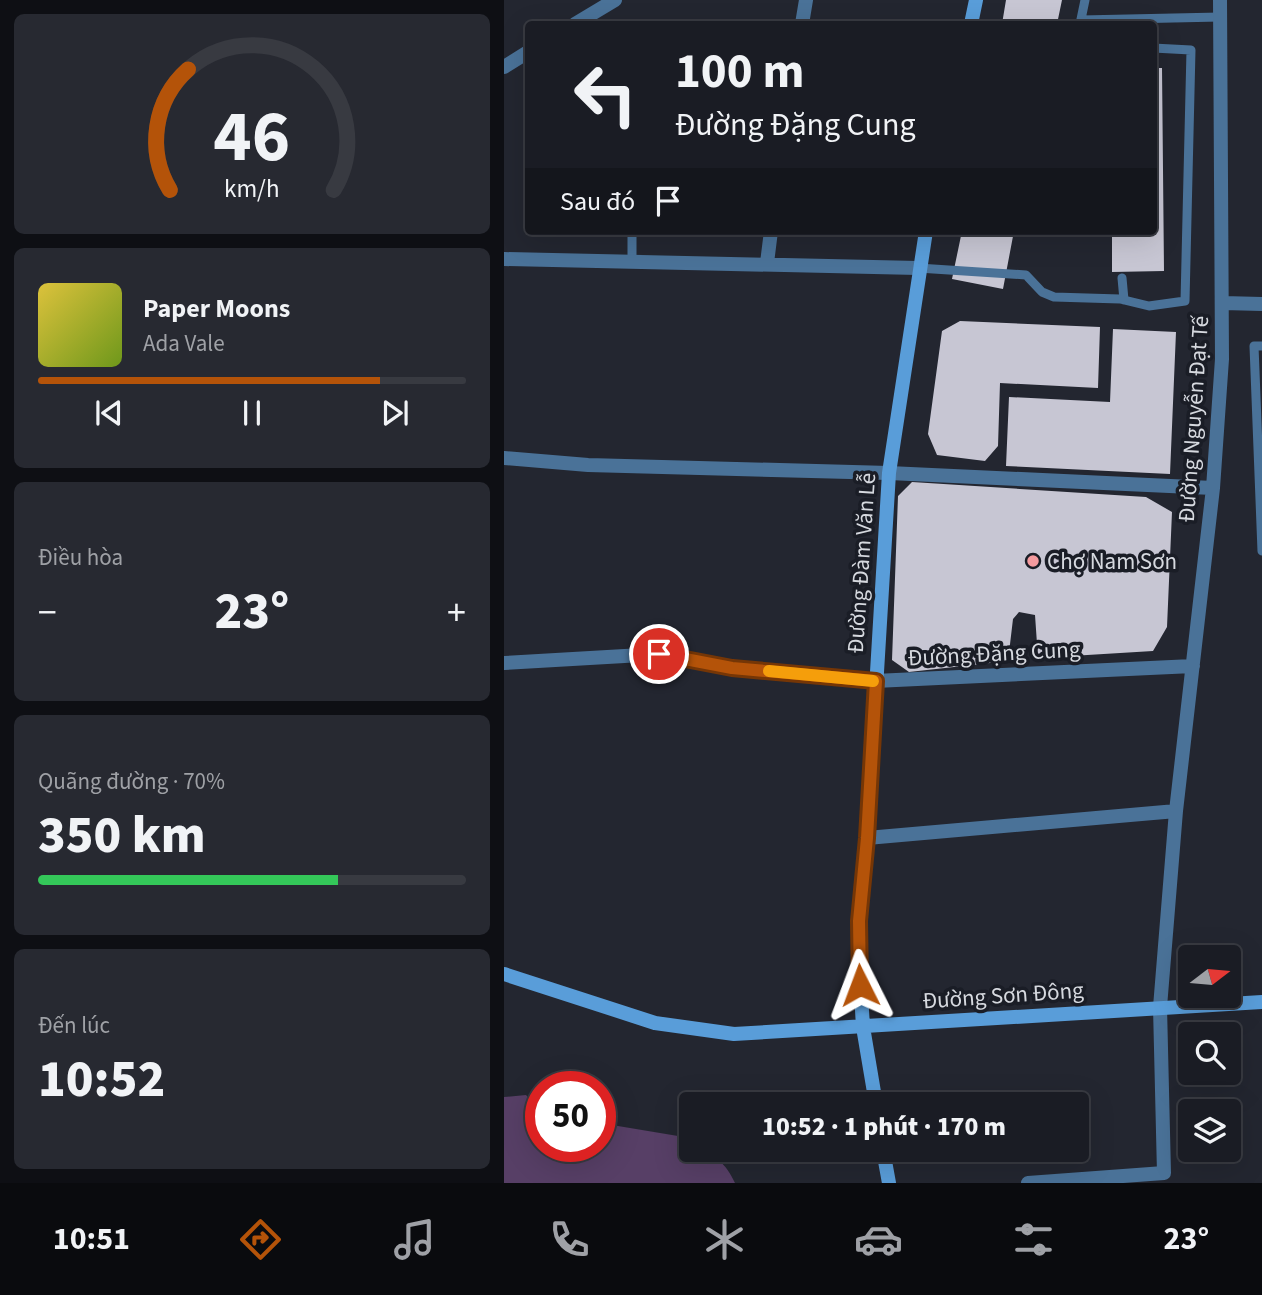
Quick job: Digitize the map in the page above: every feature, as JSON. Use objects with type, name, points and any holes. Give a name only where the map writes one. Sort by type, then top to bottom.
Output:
[{"type":"main road","points":[[972,21],[976,0]]},
{"type":"main road","name":"Đường Đàm Văn Lễ","points":[[874,1092],[863,1027],[858,943],[889,473],[918,268],[925,235]]},
{"type":"main road","name":"Đường Sơn Đông","points":[[504,974],[674,1027],[734,1034],[1262,1002]]},
{"type":"main road","points":[[885,1162],[889,1183]]},
{"type":"street","points":[[580,21],[615,0]]},
{"type":"street","points":[[802,21],[806,0]]},
{"type":"street","name":"Đường Nguyễn Đạt Tế","points":[[1164,1178],[1160,1007],[1177,811],[1213,488],[1223,303],[1220,0]]},
{"type":"street","points":[[504,67],[525,54]]},
{"type":"street","points":[[767,263],[770,235]]},
{"type":"street","points":[[504,258],[918,268]]},
{"type":"street","points":[[1223,303],[1262,304]]},
{"type":"street","points":[[504,457],[588,465],[889,473],[1213,488]]},
{"type":"street","name":"Đường Đặng Cung","points":[[504,663],[659,654],[732,668],[876,681],[1194,667]]},
{"type":"street","points":[[867,838],[1177,811]]},
{"type":"street","points":[[1028,1183],[1164,1178]]},
{"type":"lane","points":[[1081,21],[1085,0]]},
{"type":"lane","points":[[1109,21],[1220,17]]},
{"type":"lane","points":[[918,268],[1026,275],[1042,292],[1054,297],[1124,300],[1160,306],[1185,301],[1191,50],[1157,48]]},
{"type":"lane","points":[[632,235],[632,261]]},
{"type":"lane","points":[[1122,278],[1124,300]]},
{"type":"lane","points":[[1262,346],[1254,346],[1262,551]]},
{"type":"shaded area","points":[[525,1095],[525,1162],[616,1162],[616,1126],[678,1136],[679,1162],[720,1162],[735,1183],[504,1183],[504,1097]]},
{"type":"building","points":[[1006,0],[1062,0],[1058,21],[1002,21]]},
{"type":"building","points":[[1157,68],[1162,68],[1164,271],[1112,272],[1112,235],[1157,235]]},
{"type":"building","points":[[961,235],[1013,235],[1003,289],[952,279]]},
{"type":"building","points":[[960,321],[1100,327],[1098,388],[1000,383],[998,446],[985,461],[937,455],[928,434],[942,331]]},
{"type":"building","points":[[1113,329],[1176,332],[1170,474],[1006,466],[1009,397],[1110,402]]},
{"type":"building","name":"Chợ Nam Sơn","points":[[912,482],[1146,497],[1172,512],[1167,627],[1153,651],[1038,658],[1035,615],[1019,612],[1013,619],[1008,661],[909,672],[892,660],[898,496]]},
{"type":"slow traffic","points":[[769,671],[873,681]]},
{"type":"place","name":"Chợ Nam Sơn","points":[[1033,561]]},
{"type":"route","points":[[659,654],[732,668],[876,681],[867,838],[860,899],[860,985]]}]
